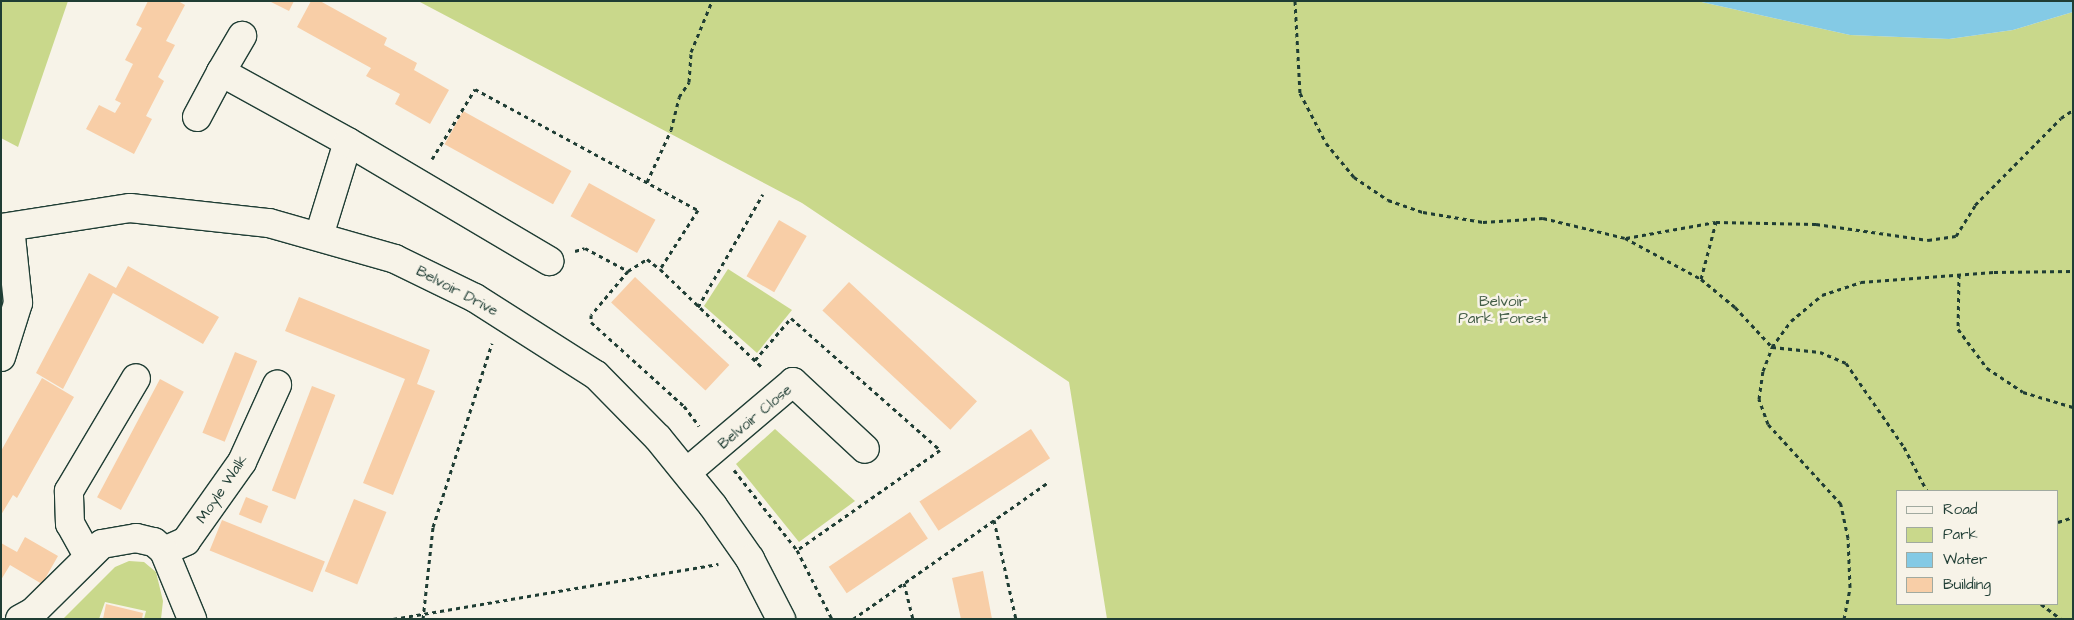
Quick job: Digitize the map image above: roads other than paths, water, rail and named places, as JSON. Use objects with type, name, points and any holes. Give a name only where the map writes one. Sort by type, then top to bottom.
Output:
[{"type":"street","points":[[197,118],[242,36]]},
{"type":"street","points":[[221,72],[348,142],[549,261]]},
{"type":"street","points":[[319,236],[348,142]]},
{"type":"street","name":"Belvoir Drive","points":[[6,228],[130,208],[197,213],[319,236],[395,259],[501,314],[596,375],[687,472],[750,559],[781,619]]},
{"type":"street","points":[[1,357],[18,303],[6,228]]},
{"type":"street","points":[[88,556],[70,524],[69,491],[136,378]]},
{"type":"street","name":"Belvoir Close","points":[[687,472],[793,382],[865,449]]},
{"type":"street","name":"Moyle Walk","points":[[164,551],[186,541],[242,462],[277,385]]},
{"type":"street","points":[[20,619],[32,612],[102,544],[136,538],[154,542],[164,551],[192,619]]},
{"type":"water","points":[[1697,1],[2073,1],[2073,12],[2013,30],[1949,39],[1850,35]]},
{"type":"park label","name":"Belvoir Park Forest","points":[[1503,310]]}]
